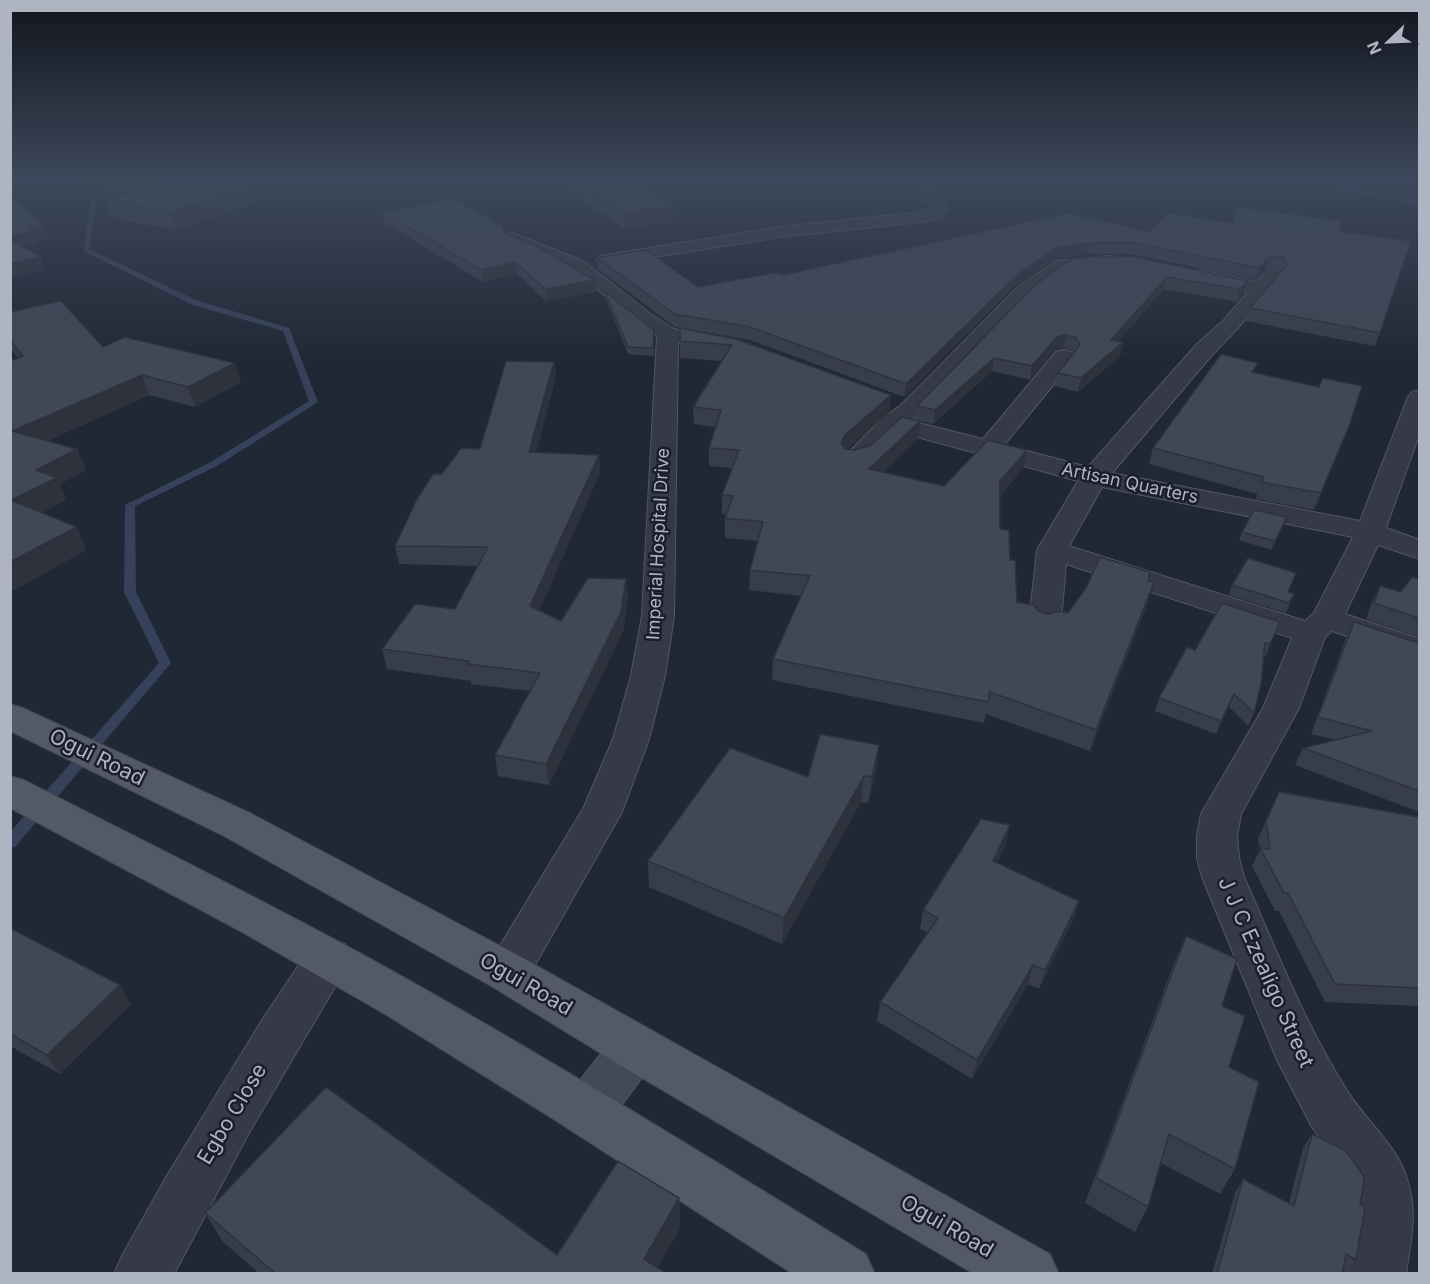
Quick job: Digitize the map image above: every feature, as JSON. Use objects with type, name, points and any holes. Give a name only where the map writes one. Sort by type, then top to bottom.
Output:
[{"type":"main road","name":"Ogui Road","points":[[10,716],[236,824],[507,972],[635,1048],[1030,1274]]},
{"type":"main road","points":[[15,793],[328,958],[587,1111],[846,1274]]},
{"type":"main road","points":[[587,1111],[635,1048]]},
{"type":"street","points":[[513,238],[577,265],[645,319],[668,334],[708,341]]},
{"type":"street","points":[[577,265],[743,238]]},
{"type":"street","points":[[854,460],[897,412],[1024,292],[1062,265],[1087,261],[1132,261]]},
{"type":"street","points":[[1045,622],[1052,549],[1094,477],[1266,282],[1186,273]]},
{"type":"street","name":"Imperial Hospital Drive","points":[[507,972],[602,812],[631,739],[648,676],[658,616],[668,334]]},
{"type":"street","points":[[988,449],[1064,357]]},
{"type":"street","points":[[1318,626],[1370,532],[1419,397]]},
{"type":"street","name":"Artisan Quarters","points":[[897,412],[988,449],[1094,477],[1370,532],[1419,550]]},
{"type":"street","points":[[1052,549],[1318,626],[1419,650]]},
{"type":"street","name":"J J C Ezealigo Street","points":[[1318,626],[1281,708],[1221,814],[1217,836],[1218,858],[1223,877],[1294,1044],[1330,1110],[1380,1178],[1387,1214],[1377,1274]]},
{"type":"street","name":"Egbo Close","points":[[143,1274],[196,1175],[292,1013],[328,958]]},
{"type":"building","points":[[427,238],[517,238],[535,245],[595,280],[545,289],[515,262],[481,270]]},
{"type":"building","points":[[954,238],[1389,238],[1411,241],[1380,333],[1250,308],[1287,265],[1283,257],[1269,257],[1259,268],[1135,243],[1089,243],[1057,248],[1018,274],[906,384],[750,327],[675,314],[597,258],[646,250],[698,287],[774,273],[783,275]]},
{"type":"building","points":[[10,239],[41,257],[10,264]]},
{"type":"building","points":[[1090,257],[1135,257],[1248,281],[1240,289],[1167,277],[1111,340],[1123,342],[1081,378],[1058,373],[1080,345],[1077,338],[1066,335],[1057,337],[1032,366],[994,358],[935,410],[917,406],[1035,285],[1070,260]]},
{"type":"building","points":[[605,292],[654,330],[653,348],[628,347]]},
{"type":"building","points":[[61,301],[103,347],[125,337],[235,363],[188,387],[142,375],[12,431],[77,449],[36,470],[57,478],[11,500],[77,527],[10,562],[10,361],[23,356],[10,340],[10,312]]},
{"type":"building","points":[[680,328],[736,339],[891,395],[845,435],[841,443],[845,449],[855,450],[871,445],[902,417],[920,421],[869,469],[944,486],[988,440],[1027,450],[1000,481],[1000,529],[1009,530],[1010,560],[1015,560],[1017,602],[1034,605],[1038,611],[1049,614],[1059,611],[1068,613],[1086,588],[1100,557],[1150,572],[1148,581],[1154,582],[1096,730],[990,692],[988,702],[773,659],[810,576],[750,570],[763,522],[725,518],[733,496],[722,495],[739,450],[709,448],[721,410],[693,407],[732,345],[680,341]]},
{"type":"building","points":[[1221,354],[1258,363],[1252,372],[1319,387],[1323,378],[1362,386],[1350,424],[1321,493],[1261,482],[1264,477],[1153,448]]},
{"type":"building","points":[[506,361],[554,362],[529,452],[599,455],[530,606],[561,621],[588,578],[626,579],[621,612],[546,764],[495,755],[540,673],[468,664],[469,661],[382,649],[415,604],[455,609],[488,547],[395,546],[416,501],[433,474],[442,474],[461,448],[480,449]]},
{"type":"building","points":[[1254,510],[1287,517],[1275,541],[1242,532]]},
{"type":"building","points":[[1248,558],[1296,573],[1288,592],[1294,594],[1289,603],[1232,585]]},
{"type":"building","points":[[1412,577],[1419,579],[1419,618],[1374,603],[1380,586],[1401,592]]},
{"type":"building","points":[[1222,603],[1280,622],[1270,644],[1265,643],[1261,684],[1254,713],[1234,694],[1221,721],[1159,698],[1187,647],[1195,650]]},
{"type":"building","points":[[1354,622],[1419,643],[1419,791],[1303,748],[1372,731],[1318,717]]},
{"type":"building","points":[[820,734],[879,745],[872,777],[864,776],[784,918],[648,861],[730,748],[808,777]]},
{"type":"building","points":[[1279,792],[1419,817],[1419,988],[1335,984],[1288,893],[1284,893],[1260,848],[1270,849],[1266,821]]},
{"type":"building","points":[[981,819],[1010,825],[993,861],[1079,901],[1045,970],[1033,965],[977,1060],[880,1002],[938,918],[923,910]]},
{"type":"building","points":[[10,928],[120,985],[47,1055],[10,1034]]},
{"type":"building","points":[[1186,936],[1237,959],[1222,1006],[1245,1016],[1229,1067],[1259,1082],[1235,1169],[1169,1134],[1148,1207],[1096,1178]]},
{"type":"building","points":[[326,1087],[557,1255],[618,1161],[679,1198],[644,1259],[667,1274],[276,1274],[205,1213]]},
{"type":"building","points":[[1312,1134],[1346,1151],[1363,1175],[1364,1183],[1360,1204],[1365,1207],[1356,1260],[1346,1254],[1342,1274],[1217,1274],[1243,1179],[1294,1206]]},
{"type":"waterway","points":[[10,843],[165,663],[130,592],[130,505],[214,464],[314,402],[286,330],[193,302],[86,250],[88,238]]}]
